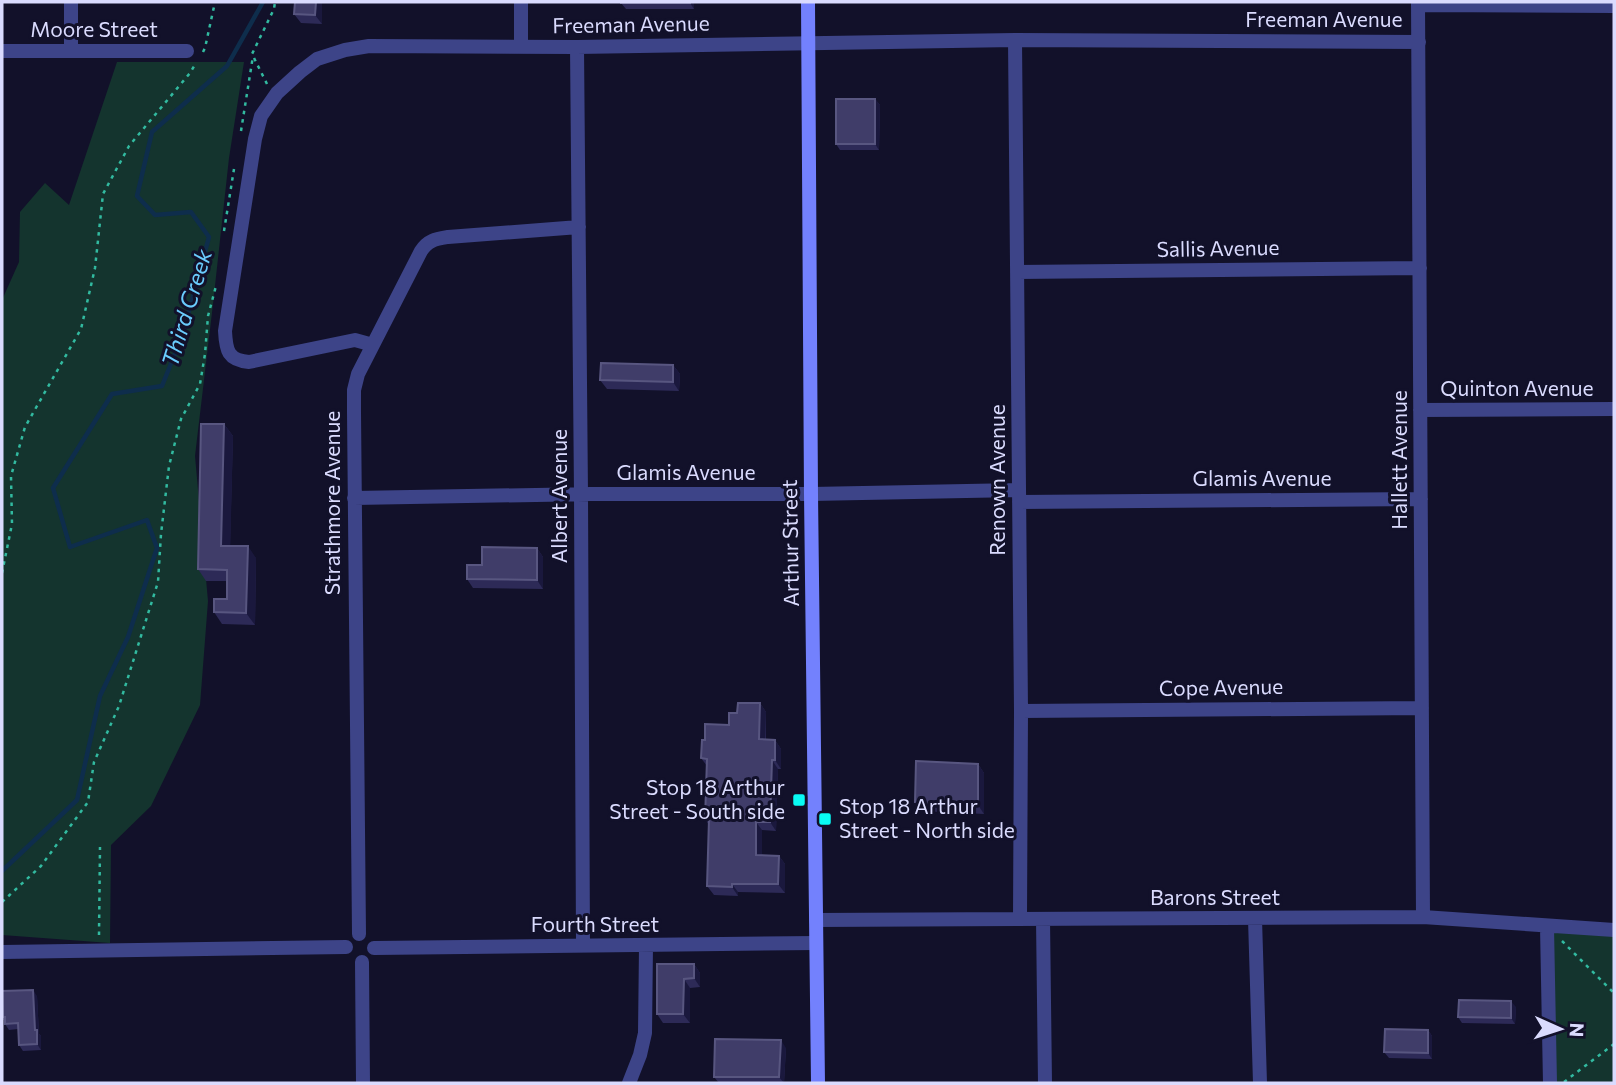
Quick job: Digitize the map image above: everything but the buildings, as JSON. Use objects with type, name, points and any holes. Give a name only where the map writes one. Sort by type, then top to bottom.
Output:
[{"type":"street","points":[[71,2],[71,50]]},
{"type":"street","points":[[521,2],[521,46]]},
{"type":"street","name":"Arthur Street","points":[[808,2],[818,1083]]},
{"type":"street","points":[[1418,3],[1614,6]]},
{"type":"street","name":"Hallett Avenue","points":[[1418,3],[1423,917]]},
{"type":"street","name":"Freeman Avenue","points":[[373,345],[355,340],[249,362],[237,361],[226,346],[225,331],[255,139],[261,116],[277,93],[317,60],[345,50],[369,46],[577,47],[1015,40],[1419,42]]},
{"type":"street","name":"Renown Avenue","points":[[1015,40],[1021,711],[1020,919]]},
{"type":"street","name":"Albert Avenue","points":[[577,47],[583,945]]},
{"type":"street","name":"Moore Street","points":[[2,51],[187,51]]},
{"type":"street","name":"Strathmore Avenue","points":[[359,934],[354,498],[354,390],[358,374],[421,251],[431,241],[449,237],[579,227]]},
{"type":"street","name":"Sallis Avenue","points":[[1017,272],[1420,268]]},
{"type":"street","name":"Quinton Avenue","points":[[1420,410],[1614,409]]},
{"type":"street","name":"Glamis Avenue","points":[[354,498],[811,494],[1421,499]]},
{"type":"street","name":"Cope Avenue","points":[[1021,711],[1422,708]]},
{"type":"street","name":"Barons Street","points":[[816,920],[1423,917],[1614,930]]},
{"type":"street","points":[[1043,919],[1045,1083]]},
{"type":"street","points":[[1255,919],[1260,1083]]},
{"type":"street","points":[[1547,927],[1550,1083]]},
{"type":"street","points":[[359,934],[371,939],[374,948],[370,959],[362,962],[350,958],[346,947],[351,938],[359,934]]},
{"type":"street","name":"Fourth Street","points":[[374,948],[816,943]]},
{"type":"street","points":[[629,1083],[645,1034],[646,946]]},
{"type":"street","points":[[2,952],[346,947]]},
{"type":"street","points":[[362,962],[363,1083]]},
{"type":"path","points":[[2,573],[12,524],[11,476],[25,427],[81,328],[95,268],[103,194],[129,146],[190,73],[205,48],[215,2]]},
{"type":"path","points":[[240,139],[252,54],[275,2]]},
{"type":"path","points":[[253,56],[274,98]]},
{"type":"path","points":[[224,232],[236,162]]},
{"type":"path","points":[[2,902],[41,866],[88,802],[94,762],[119,706],[158,582],[169,466],[181,419],[200,384],[208,316],[218,278]]},
{"type":"path","points":[[99,951],[100,847]]},
{"type":"path","points":[[1547,927],[1614,993]]},
{"type":"path","points":[[1562,1083],[1614,1044]]},
{"type":"green space","points":[[117,62],[244,62],[229,158],[195,456],[208,601],[200,705],[151,806],[111,845],[110,943],[2,935],[2,300],[19,262],[20,212],[45,183],[69,205]]},
{"type":"green space","points":[[1547,927],[1614,930],[1614,1083],[1550,1083]]},
{"type":"waterway","name":"Third Creek","points":[[2,871],[77,800],[100,696],[128,637],[157,548],[147,520],[70,547],[53,488],[112,394],[162,386],[182,336],[209,237],[191,212],[155,215],[137,196],[152,132],[227,66],[263,2]]},
{"type":"place","name":"Stop 18 Arthur Street - South side","points":[[799,800]]},
{"type":"place","name":"Stop 18 Arthur Street - North side","points":[[825,819]]}]
